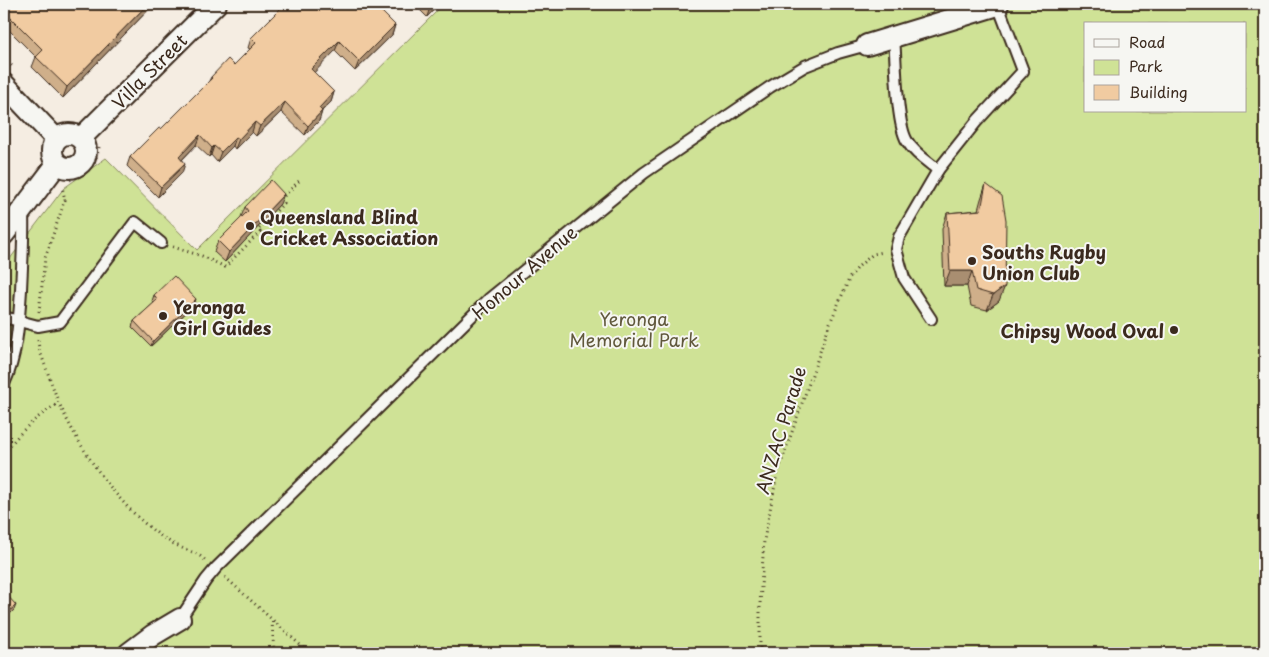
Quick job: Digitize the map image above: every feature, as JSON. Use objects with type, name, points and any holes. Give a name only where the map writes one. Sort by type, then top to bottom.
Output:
[{"type":"street","name":"Villa Street","points":[[91,140],[216,4]]},
{"type":"street","name":"Honour Avenue","points":[[867,45],[998,4]]},
{"type":"street","points":[[4,84],[56,139]]},
{"type":"street","points":[[72,133],[91,140],[84,161],[74,168],[57,164],[52,154],[56,139],[61,135],[72,133]]},
{"type":"street","points":[[4,234],[57,164]]},
{"type":"street","name":"Honour Avenue","points":[[129,653],[153,635],[180,619]]},
{"type":"lane","points":[[931,319],[904,278],[896,249],[899,237],[938,170],[977,121],[1023,71],[998,4]]},
{"type":"lane","points":[[894,36],[901,121],[905,139],[911,147],[938,170]]},
{"type":"lane","name":"Honour Avenue","points":[[180,619],[216,568],[489,300],[636,179],[770,87],[805,66],[838,53],[867,45]]},
{"type":"lane","points":[[4,384],[14,351],[19,322],[24,237],[23,209]]},
{"type":"lane","points":[[4,317],[38,326],[60,322],[135,222],[161,243]]},
{"type":"path","points":[[4,122],[8,148],[4,161]]},
{"type":"path","points":[[39,319],[45,258],[65,200],[64,188],[60,186],[90,167],[97,159],[91,140]]},
{"type":"path","points":[[161,243],[202,256],[225,267],[260,232],[258,230],[284,203],[281,199],[301,179]]},
{"type":"path","name":"ANZAC Parade","points":[[760,653],[760,604],[764,540],[777,475],[795,420],[830,323],[850,277],[873,254],[896,249]]},
{"type":"path","points":[[39,265],[44,266]]},
{"type":"path","points":[[38,337],[39,349],[59,403],[78,441],[126,505],[157,533],[178,546],[196,552],[216,568],[272,621],[310,653]]},
{"type":"path","points":[[4,453],[22,429],[59,403]]},
{"type":"path","points":[[272,621],[274,653]]},
{"type":"green space","name":"Yeronga Memorial Park","points":[[444,4],[1265,4],[1265,653],[4,653],[4,267],[64,188],[106,158],[197,250]]},
{"type":"building","points":[[4,4],[148,4],[67,87],[36,57],[43,50],[4,11]]},
{"type":"building","points":[[285,4],[378,4],[376,6],[395,25],[359,61],[339,41],[311,69],[334,92],[319,108],[322,111],[308,126],[285,102],[260,126],[255,122],[239,139],[236,137],[221,152],[214,146],[212,148],[200,135],[179,157],[185,164],[161,187],[130,157],[212,78],[228,59],[234,65],[256,43],[251,38]]},
{"type":"building","name":"Queensland Blind Cricket Association","points":[[271,180],[284,194],[229,252],[218,241],[248,211],[245,207]]},
{"type":"building","name":"Souths Rugby Union Club","points":[[986,184],[1002,196],[1006,220],[1005,286],[993,295],[976,290],[972,271],[950,271],[947,213],[981,210]]},
{"type":"building","name":"Yeronga Girl Guides","points":[[174,276],[196,299],[153,341],[134,321],[157,300],[154,295]]},
{"type":"building","points":[[4,592],[16,605],[4,616]]},
{"type":"place","name":"Queensland Blind Cricket Association","points":[[250,226]]},
{"type":"place","name":"Souths Rugby Union Club","points":[[972,261]]},
{"type":"place","name":"Yeronga Girl Guides","points":[[163,316]]},
{"type":"place","name":"Chipsy Wood Oval","points":[[1174,330]]}]
